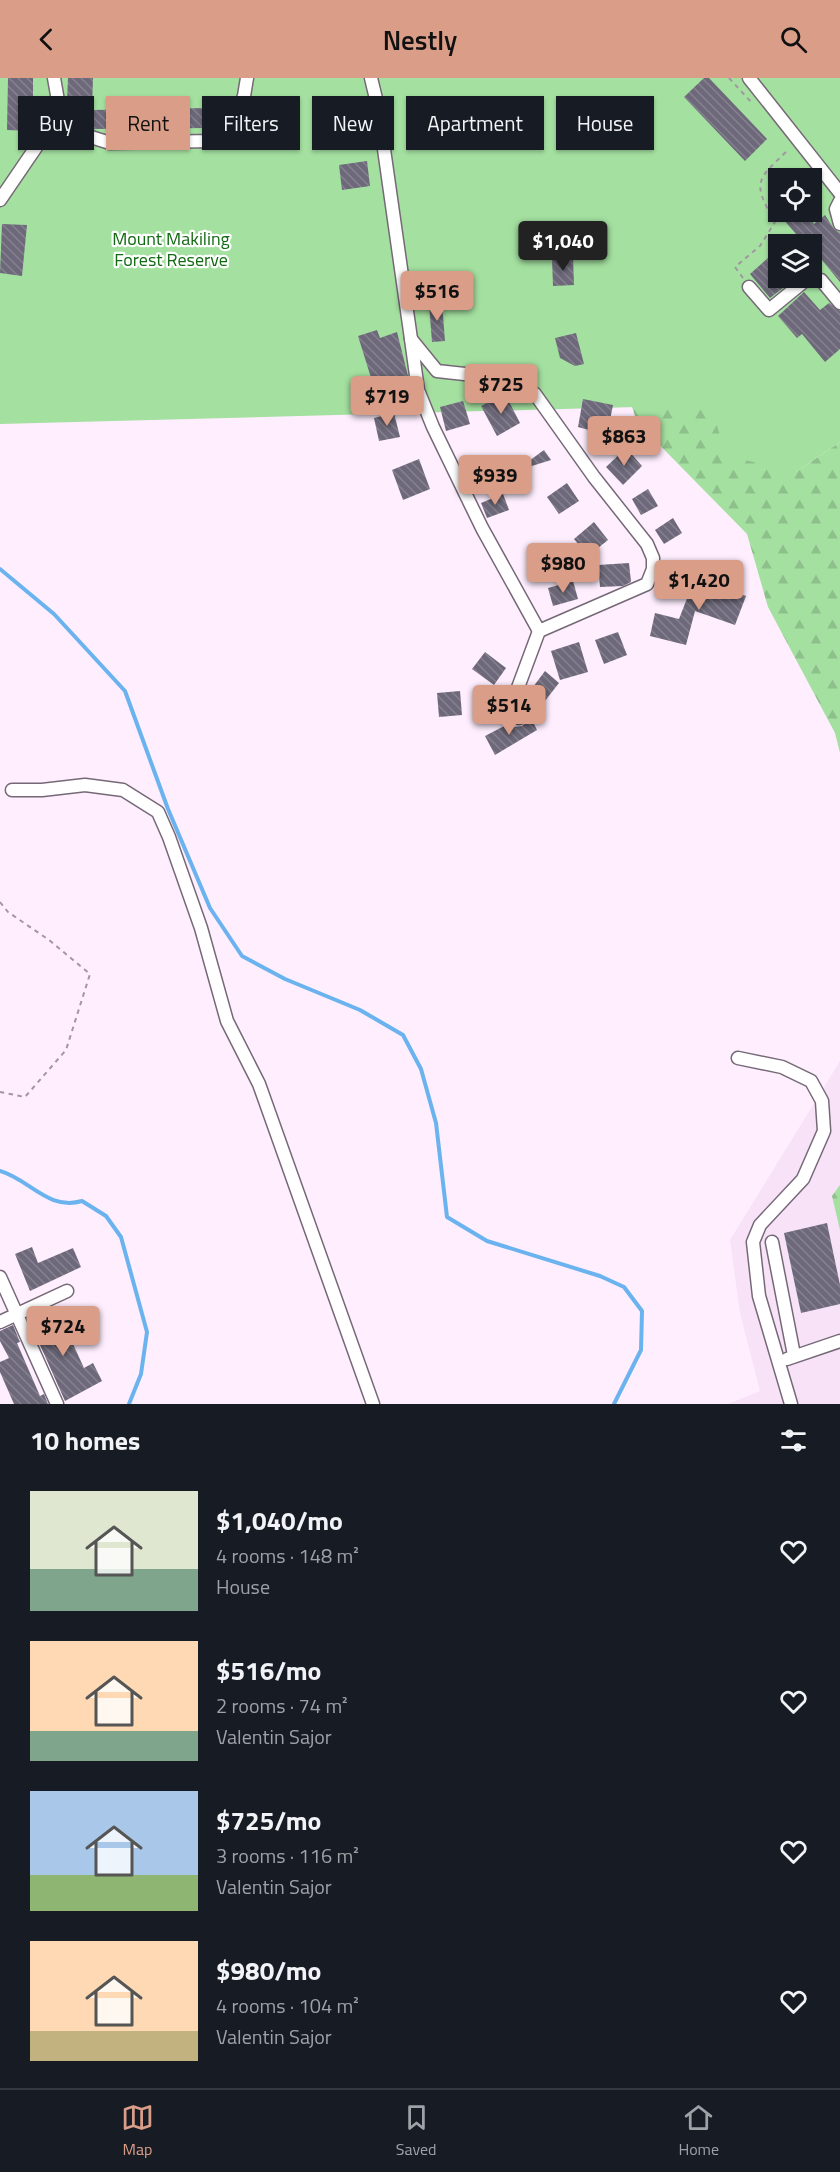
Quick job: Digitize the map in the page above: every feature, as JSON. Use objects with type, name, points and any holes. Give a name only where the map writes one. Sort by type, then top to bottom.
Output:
[{"type":"street","points":[[54,78],[57,96]]},
{"type":"street","points":[[94,138],[110,143],[210,141],[231,128],[244,96],[247,78]]},
{"type":"street","points":[[371,78],[378,106],[418,390],[482,528],[539,631]]},
{"type":"street","points":[[749,78],[840,193]]},
{"type":"street","points":[[0,200],[34,150]]},
{"type":"street","points":[[840,201],[836,209],[840,224]]},
{"type":"street","points":[[749,287],[769,310],[807,279],[821,280],[840,303]]},
{"type":"street","points":[[411,339],[437,371],[492,377],[518,384],[535,394],[594,477],[647,544],[653,558],[653,570],[646,584],[539,631],[513,701],[519,718]]},
{"type":"street","points":[[12,790],[42,790],[85,785],[123,790],[158,812],[201,928],[227,1021],[259,1084],[373,1404]]},
{"type":"street","points":[[738,1058],[782,1067],[811,1081],[822,1101],[824,1131],[803,1179],[760,1225],[753,1242],[759,1296],[774,1351],[782,1369],[790,1404]]},
{"type":"street","points":[[772,1242],[794,1355]]},
{"type":"street","points":[[0,1277],[57,1404]]},
{"type":"street","points":[[0,1322],[67,1291]]},
{"type":"street","points":[[782,1369],[787,1358],[840,1341]]},
{"type":"path","points":[[735,267],[760,246],[774,222],[759,195],[762,176],[798,141]]},
{"type":"path","points":[[0,902],[8,912],[49,940],[90,974],[66,1050],[25,1097],[0,1092]]},
{"type":"shaded area","points":[[840,1061],[840,1404],[728,1404],[760,1391],[740,1313],[730,1240]]},
{"type":"green space","name":"Mount Makiling Forest Reserve","points":[[0,78],[840,78],[840,442],[796,472],[727,456],[710,405],[0,424]]},
{"type":"green space","points":[[580,251],[796,472],[840,442],[840,753],[835,733],[768,607],[747,534],[637,422]]},
{"type":"green space","points":[[840,1185],[840,1230],[832,1196]]},
{"type":"building","points":[[8,78],[33,78],[33,96],[18,96],[18,130],[7,130]]},
{"type":"building","points":[[68,78],[93,78],[92,96],[67,96]]},
{"type":"building","points":[[704,78],[709,78],[767,139],[745,161],[684,97]]},
{"type":"building","points":[[190,108],[202,108],[202,128],[190,128]]},
{"type":"building","points":[[94,110],[106,110],[106,129],[94,129]]},
{"type":"building","points":[[367,161],[370,186],[342,190],[339,165]]},
{"type":"building","points":[[825,215],[834,229],[840,233],[840,282],[822,260],[822,234],[796,234],[786,222],[812,222],[814,224],[822,222]]},
{"type":"building","points":[[2,224],[27,225],[22,276],[0,273]]},
{"type":"building","points":[[573,257],[574,285],[553,286],[552,259]]},
{"type":"building","points":[[768,258],[768,288],[783,288],[770,298],[750,274]]},
{"type":"building","points":[[804,292],[820,310],[829,303],[840,311],[840,349],[825,362],[802,334],[797,338],[778,316]]},
{"type":"building","points":[[442,303],[445,341],[432,342],[429,304]]},
{"type":"building","points":[[377,330],[380,338],[397,332],[408,376],[393,381],[396,390],[377,397],[358,336]]},
{"type":"building","points":[[576,333],[584,364],[575,366],[560,358],[555,338]]},
{"type":"building","points":[[505,394],[520,423],[497,436],[481,406]]},
{"type":"building","points":[[583,399],[613,405],[607,435],[578,427]]},
{"type":"building","points":[[463,401],[470,424],[446,431],[440,407]]},
{"type":"building","points":[[394,413],[400,437],[379,441],[374,418]]},
{"type":"building","points":[[626,448],[642,466],[623,485],[606,467]]},
{"type":"building","points":[[544,450],[551,460],[518,469]]},
{"type":"building","points":[[419,459],[430,489],[403,500],[392,470]]},
{"type":"building","points":[[478,465],[480,470],[494,466],[497,477],[471,485],[466,468]]},
{"type":"building","points":[[567,483],[579,501],[559,514],[547,497]]},
{"type":"building","points":[[648,489],[658,506],[641,515],[632,499]]},
{"type":"building","points":[[503,494],[509,510],[487,518],[481,503]]},
{"type":"building","points":[[673,518],[682,533],[664,544],[655,530]]},
{"type":"building","points":[[594,522],[608,540],[588,556],[574,539]]},
{"type":"building","points":[[629,563],[631,582],[623,586],[600,587],[598,565]]},
{"type":"building","points":[[695,578],[746,596],[735,625],[695,611],[686,645],[650,636],[655,613],[679,619]]},
{"type":"building","points":[[573,581],[578,599],[553,606],[548,588]]},
{"type":"building","points":[[618,632],[627,655],[604,664],[595,640]]},
{"type":"building","points":[[579,642],[588,672],[560,680],[551,651]]},
{"type":"building","points":[[485,652],[506,668],[494,685],[472,669]]},
{"type":"building","points":[[545,671],[559,683],[541,706],[527,695]]},
{"type":"building","points":[[460,691],[462,715],[439,717],[437,693]]},
{"type":"building","points":[[531,718],[537,730],[495,755],[485,736],[512,722],[514,727],[522,726]]},
{"type":"building","points":[[827,1223],[840,1285],[840,1304],[801,1313],[784,1233]]},
{"type":"building","points":[[32,1247],[38,1263],[73,1248],[81,1267],[30,1291],[15,1254]]},
{"type":"building","points":[[49,1308],[61,1334],[67,1331],[84,1368],[93,1363],[102,1381],[65,1401],[28,1318]]},
{"type":"building","points":[[13,1325],[20,1342],[17,1343],[40,1396],[44,1394],[48,1404],[14,1404],[0,1372],[0,1362],[9,1358],[0,1341],[0,1331]]},
{"type":"waterway","points":[[0,569],[54,614],[125,691],[168,809],[210,908],[242,956],[285,979],[360,1010],[403,1035],[421,1069],[436,1123],[447,1217],[487,1241],[600,1276],[624,1287],[642,1311],[641,1350],[614,1404]]},
{"type":"waterway","points":[[0,1171],[59,1202],[82,1201],[106,1216],[121,1237],[147,1332],[141,1374],[129,1404]]}]
